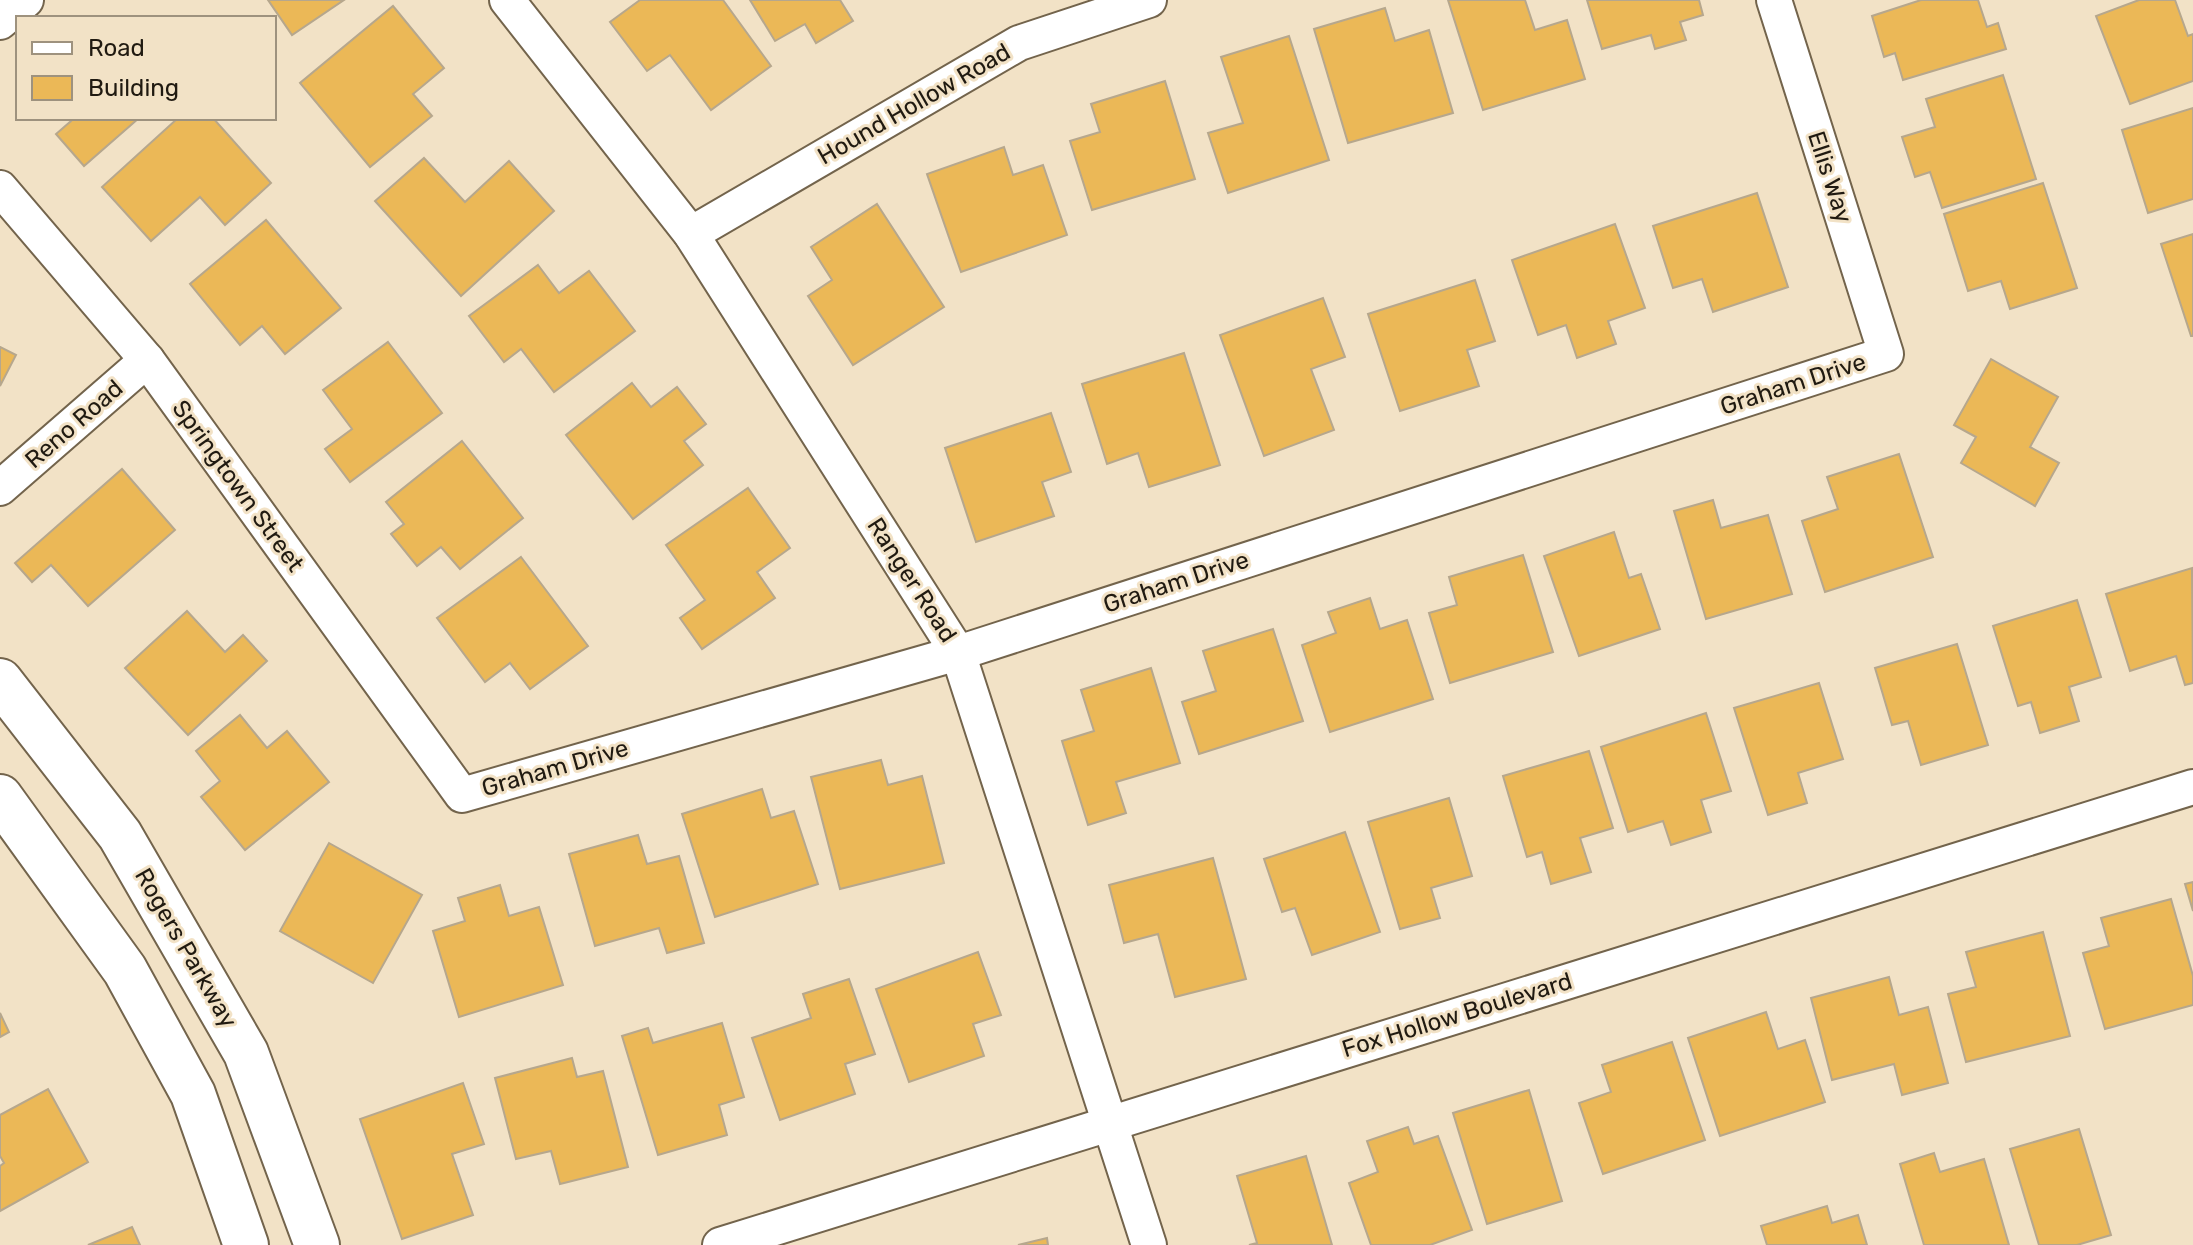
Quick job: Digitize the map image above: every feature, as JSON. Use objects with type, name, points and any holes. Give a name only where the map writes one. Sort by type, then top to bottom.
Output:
[{"type":"street","points":[[0,22],[26,0]]},
{"type":"street","name":"Ranger Road","points":[[507,0],[691,234],[958,653],[1149,1245]]},
{"type":"street","name":"Hound Hollow Road","points":[[691,234],[1019,43],[1149,0]]},
{"type":"street","name":"Ellis Way","points":[[1774,0],[1886,354]]},
{"type":"street","name":"Springtown Street","points":[[0,188],[147,360],[462,795]]},
{"type":"street","name":"Graham Drive","points":[[462,795],[958,653],[1886,354]]},
{"type":"street","name":"Reno Road","points":[[0,488],[147,360]]},
{"type":"street","name":"Rogers Parkway","points":[[0,681],[120,835],[246,1053],[317,1245]]},
{"type":"street","name":"Fox Hollow Boulevard","points":[[720,1245],[2193,787]]},
{"type":"street","points":[[0,797],[125,970],[193,1094],[246,1245]]},
{"type":"building","points":[[268,0],[344,0],[292,35]]},
{"type":"building","points":[[640,0],[723,0],[771,66],[711,110],[670,55],[647,71],[610,22]]},
{"type":"building","points":[[750,0],[840,0],[853,21],[816,43],[805,24],[775,41]]},
{"type":"building","points":[[1448,0],[1525,0],[1535,30],[1567,20],[1585,79],[1483,110]]},
{"type":"building","points":[[1587,0],[1699,0],[1703,15],[1680,22],[1686,40],[1655,49],[1651,35],[1602,49]]},
{"type":"building","points":[[1921,0],[1978,0],[1987,27],[1998,23],[2006,49],[1903,80],[1895,53],[1884,57],[1872,16]]},
{"type":"building","points":[[2139,0],[2175,0],[2188,36],[2193,34],[2193,81],[2130,104],[2096,16]]},
{"type":"building","points":[[393,6],[444,68],[413,94],[432,116],[370,167],[300,83]]},
{"type":"building","points":[[1385,8],[1395,41],[1429,30],[1453,113],[1348,143],[1314,29]]},
{"type":"building","points":[[1289,36],[1329,160],[1228,193],[1208,133],[1243,123],[1221,57]]},
{"type":"building","points":[[2003,75],[2036,179],[1942,208],[1930,172],[1915,177],[1902,137],[1935,127],[1926,99]]},
{"type":"building","points":[[1165,81],[1195,179],[1092,210],[1070,141],[1100,132],[1091,104]]},
{"type":"building","points":[[2193,108],[2193,199],[2148,213],[2122,130]]},
{"type":"building","points":[[137,120],[84,166],[56,134],[71,121]]},
{"type":"building","points":[[176,120],[215,120],[271,183],[225,225],[200,197],[151,241],[102,187]]},
{"type":"building","points":[[1004,147],[1013,175],[1043,165],[1067,235],[961,272],[927,174]]},
{"type":"building","points":[[424,158],[465,202],[509,161],[554,211],[461,296],[375,201]]},
{"type":"building","points":[[2043,183],[2077,288],[2010,309],[2001,281],[1968,291],[1944,214]]},
{"type":"building","points":[[1757,193],[1788,287],[1713,312],[1702,279],[1673,288],[1653,226]]},
{"type":"building","points":[[877,204],[944,307],[853,365],[808,296],[832,280],[811,247]]},
{"type":"building","points":[[266,220],[341,308],[285,354],[262,326],[240,345],[190,284]]},
{"type":"building","points":[[1615,224],[1645,308],[1608,321],[1616,344],[1577,358],[1566,325],[1538,335],[1512,260]]},
{"type":"building","points":[[2193,234],[2193,336],[2191,336],[2161,244]]},
{"type":"building","points":[[538,265],[559,293],[589,271],[635,331],[554,392],[521,349],[504,362],[469,316]]},
{"type":"building","points":[[1475,280],[1495,341],[1467,350],[1479,386],[1400,411],[1368,314]]},
{"type":"building","points":[[1323,298],[1345,357],[1311,369],[1334,430],[1264,456],[1220,335]]},
{"type":"building","points":[[388,342],[442,413],[350,482],[325,449],[352,429],[323,390]]},
{"type":"building","points":[[0,347],[16,355],[0,386]]},
{"type":"building","points":[[1184,353],[1220,465],[1149,487],[1138,453],[1107,464],[1082,384]]},
{"type":"building","points":[[1991,359],[2058,397],[2030,447],[2059,463],[2035,506],[1961,463],[1976,437],[1954,425]]},
{"type":"building","points":[[632,383],[651,407],[677,387],[706,424],[684,441],[703,465],[633,519],[566,435]]},
{"type":"building","points":[[1051,413],[1071,472],[1042,482],[1054,516],[976,542],[945,448]]},
{"type":"building","points":[[462,441],[523,518],[460,569],[441,547],[417,566],[391,534],[404,524],[386,502]]},
{"type":"building","points":[[1899,454],[1933,557],[1825,592],[1802,521],[1838,509],[1827,477]]},
{"type":"building","points":[[122,469],[175,530],[88,606],[51,565],[32,582],[15,563]]},
{"type":"building","points":[[748,488],[790,548],[757,572],[775,598],[702,649],[680,618],[705,600],[666,545]]},
{"type":"building","points":[[1713,500],[1721,528],[1768,515],[1792,594],[1706,619],[1674,511]]},
{"type":"building","points":[[1614,532],[1629,578],[1641,574],[1660,629],[1579,656],[1544,556]]},
{"type":"building","points":[[1523,555],[1553,652],[1450,683],[1429,613],[1457,605],[1449,577]]},
{"type":"building","points":[[521,557],[588,646],[530,689],[510,663],[485,682],[437,618]]},
{"type":"building","points":[[2192,568],[2193,683],[2185,685],[2176,656],[2130,671],[2106,594]]},
{"type":"building","points":[[1370,598],[1380,629],[1407,620],[1433,699],[1330,732],[1302,645],[1336,633],[1328,612]]},
{"type":"building","points":[[2077,600],[2101,677],[2069,687],[2079,721],[2040,733],[2031,702],[2018,706],[1993,626]]},
{"type":"building","points":[[187,611],[225,652],[243,635],[267,661],[188,735],[125,668]]},
{"type":"building","points":[[1273,629],[1303,721],[1199,754],[1182,702],[1216,691],[1203,651]]},
{"type":"building","points":[[1957,644],[1988,745],[1921,765],[1908,721],[1892,725],[1875,668]]},
{"type":"building","points":[[1151,668],[1180,763],[1116,782],[1126,813],[1088,825],[1062,741],[1094,731],[1081,690]]},
{"type":"building","points":[[1819,683],[1843,759],[1798,773],[1807,803],[1768,815],[1734,708]]},
{"type":"building","points":[[1706,713],[1731,791],[1701,800],[1711,832],[1671,845],[1663,821],[1628,832],[1601,747]]},
{"type":"building","points":[[240,715],[267,748],[287,731],[329,782],[245,850],[201,797],[220,781],[196,751]]},
{"type":"building","points":[[1589,751],[1613,828],[1580,838],[1591,872],[1551,884],[1542,852],[1527,857],[1503,776]]},
{"type":"building","points":[[881,760],[888,785],[922,776],[944,863],[840,889],[811,777]]},
{"type":"building","points":[[762,789],[771,818],[794,811],[818,884],[715,917],[682,814]]},
{"type":"building","points":[[1449,798],[1472,876],[1431,888],[1440,918],[1400,929],[1368,822]]},
{"type":"building","points":[[1345,832],[1380,932],[1312,955],[1295,908],[1282,912],[1264,859]]},
{"type":"building","points":[[638,835],[647,864],[679,856],[704,943],[667,953],[659,928],[595,946],[569,854]]},
{"type":"building","points":[[329,843],[422,895],[373,983],[280,931]]},
{"type":"building","points":[[1213,858],[1246,979],[1175,997],[1158,934],[1124,943],[1109,885]]},
{"type":"building","points":[[2193,882],[2193,911],[2185,884]]},
{"type":"building","points":[[500,885],[509,916],[539,907],[563,985],[459,1017],[433,931],[465,921],[458,898]]},
{"type":"building","points":[[2171,899],[2193,976],[2193,1005],[2105,1029],[2083,953],[2109,946],[2101,918]]},
{"type":"building","points":[[2043,932],[2070,1036],[1966,1062],[1948,994],[1976,987],[1966,952]]},
{"type":"building","points":[[978,952],[1001,1015],[973,1024],[984,1056],[909,1082],[876,989]]},
{"type":"building","points":[[1889,977],[1899,1015],[1928,1007],[1948,1083],[1902,1095],[1894,1064],[1832,1080],[1811,998]]},
{"type":"building","points":[[849,979],[875,1054],[845,1064],[855,1094],[780,1120],[752,1038],[811,1018],[803,994]]},
{"type":"building","points":[[1766,1012],[1778,1049],[1805,1040],[1825,1102],[1720,1136],[1688,1038]]},
{"type":"building","points":[[0,1013],[9,1032],[0,1037]]},
{"type":"building","points":[[722,1023],[744,1097],[719,1105],[727,1135],[658,1155],[622,1036],[648,1028],[653,1043]]},
{"type":"building","points":[[1672,1042],[1705,1140],[1603,1174],[1579,1103],[1611,1092],[1602,1065]]},
{"type":"building","points":[[572,1058],[577,1077],[603,1071],[628,1167],[560,1184],[551,1151],[516,1159],[495,1078]]},
{"type":"building","points":[[463,1083],[484,1144],[452,1154],[473,1215],[402,1239],[360,1119]]},
{"type":"building","points":[[48,1089],[88,1162],[0,1211],[0,1166],[4,1163],[0,1156],[0,1115]]},
{"type":"building","points":[[1529,1090],[1562,1201],[1487,1224],[1453,1113]]},
{"type":"building","points":[[1408,1127],[1414,1144],[1438,1136],[1472,1230],[1430,1245],[1371,1245],[1349,1183],[1378,1172],[1367,1141]]},
{"type":"building","points":[[2079,1129],[2111,1235],[2077,1245],[2039,1245],[2010,1149]]},
{"type":"building","points":[[1934,1153],[1940,1172],[1984,1159],[2009,1245],[1924,1245],[1900,1164]]},
{"type":"building","points":[[1306,1156],[1332,1245],[1249,1245],[1257,1243],[1237,1176]]},
{"type":"building","points":[[1827,1206],[1832,1223],[1858,1215],[1867,1245],[1767,1245],[1761,1226]]},
{"type":"building","points":[[132,1227],[140,1245],[88,1245]]},
{"type":"building","points":[[1047,1238],[1048,1245],[1018,1245]]}]
